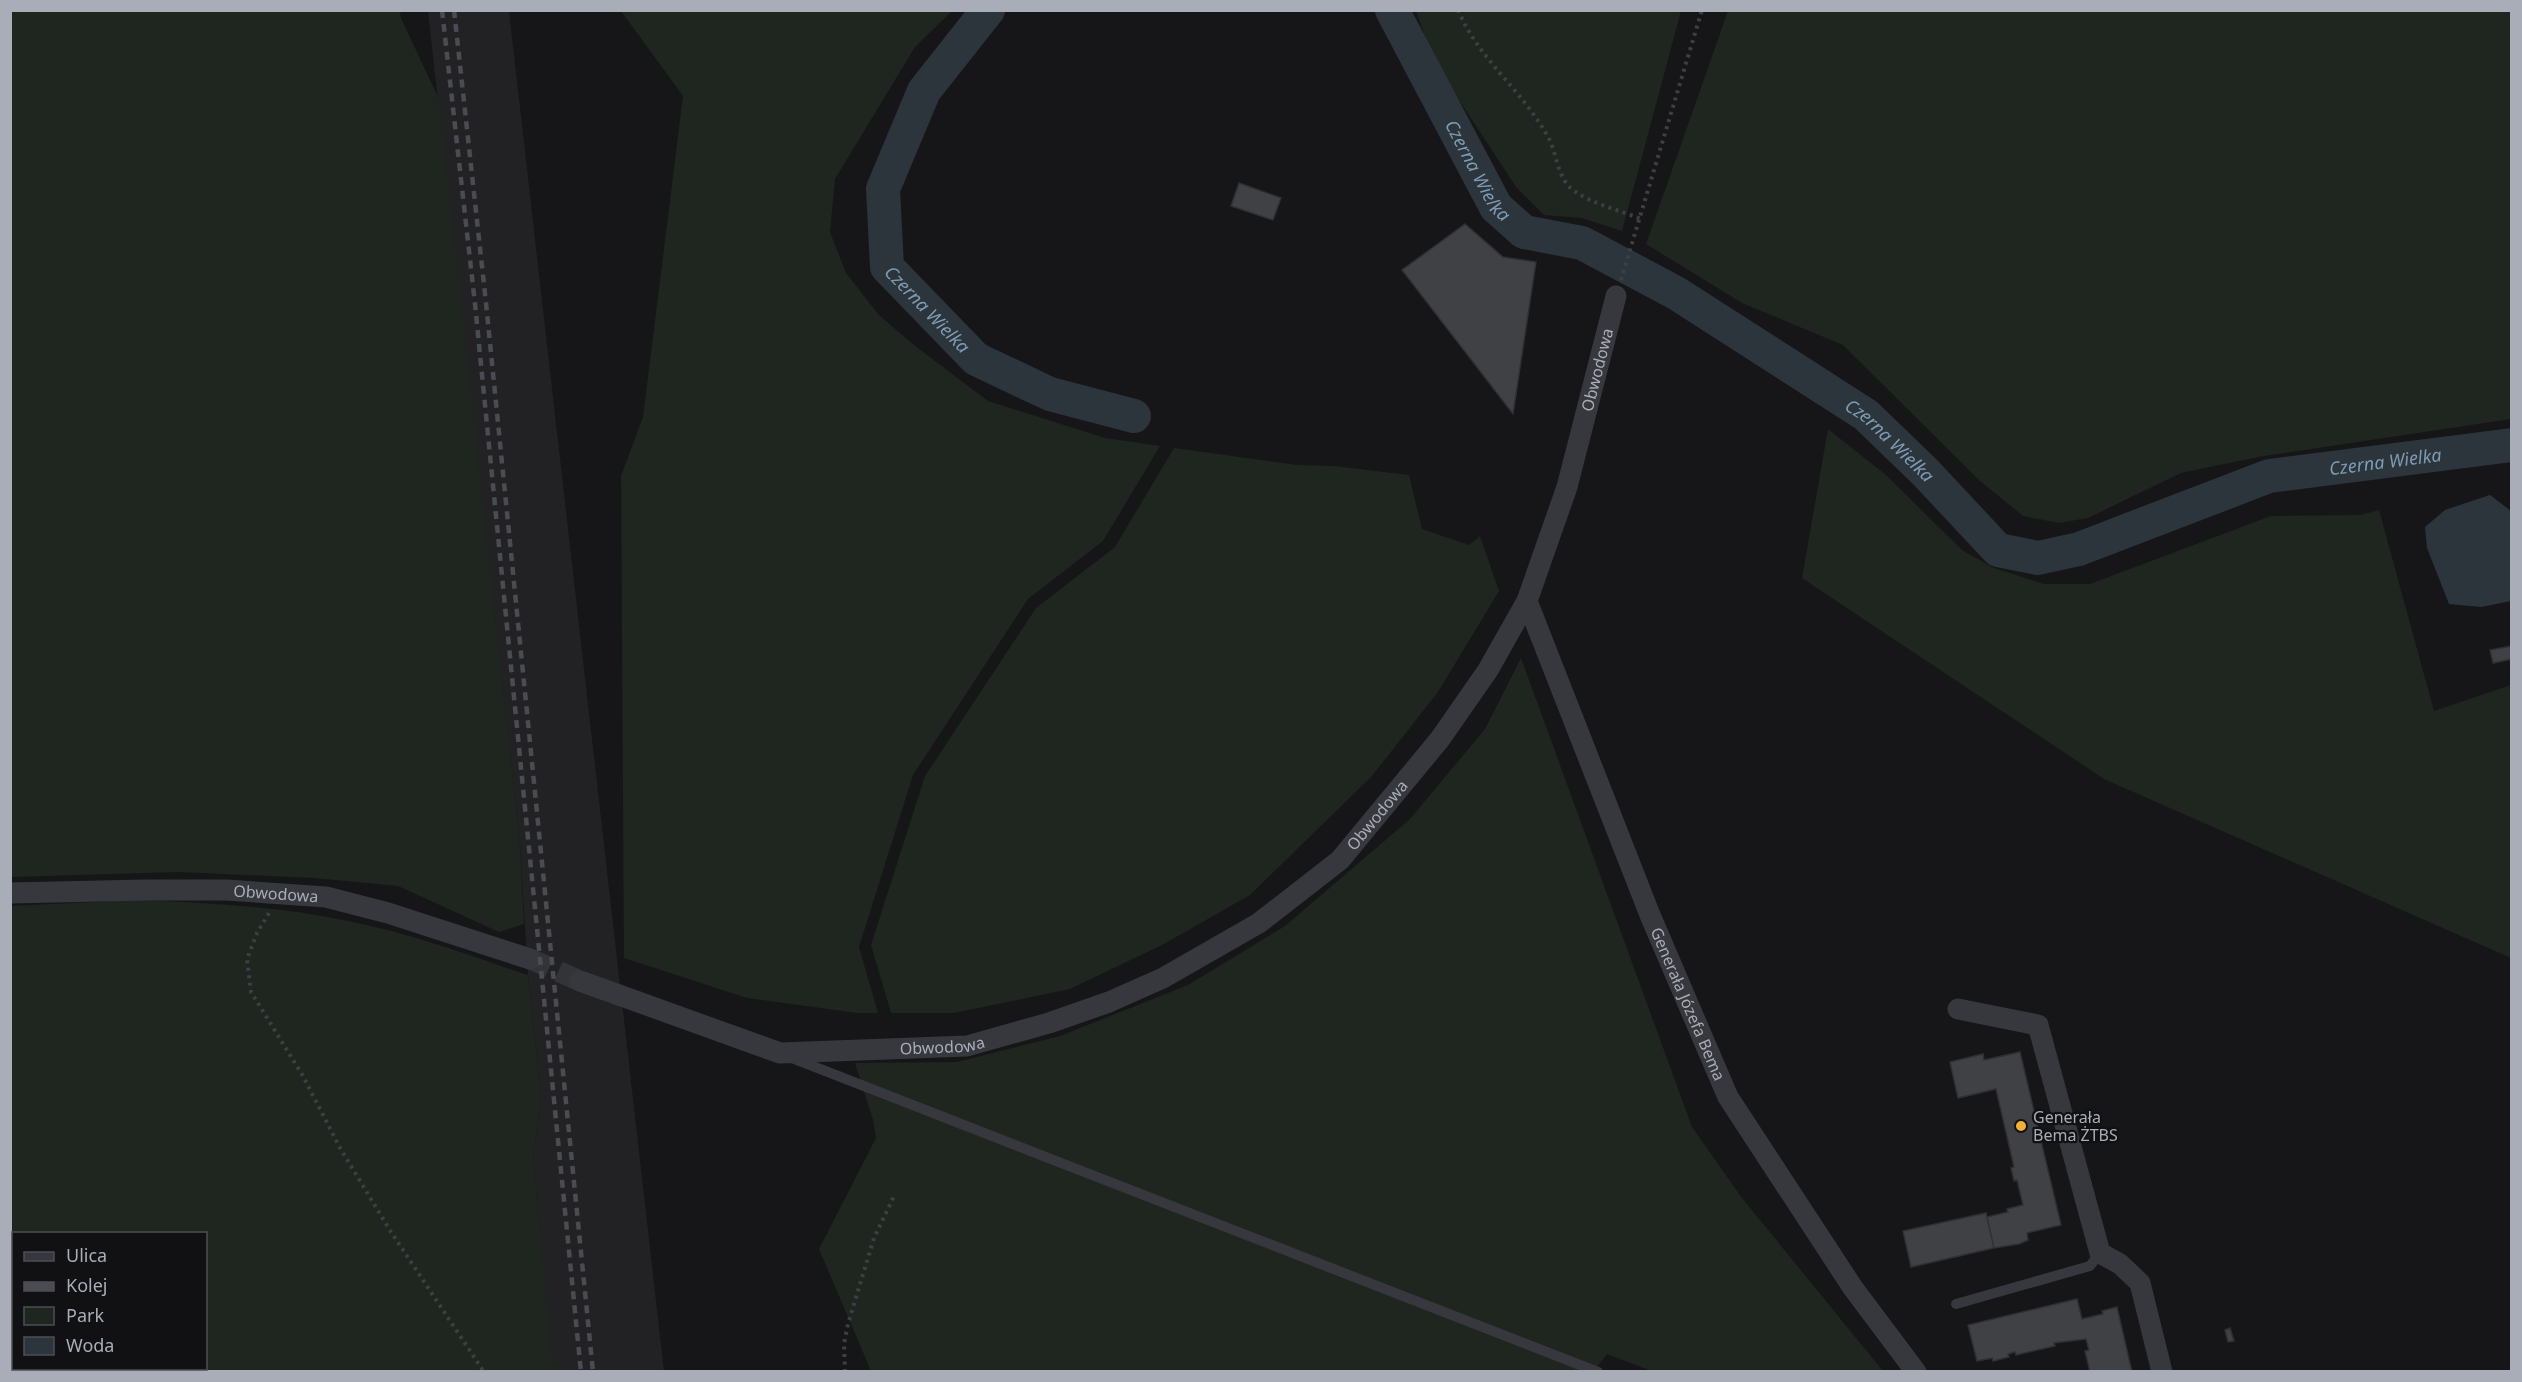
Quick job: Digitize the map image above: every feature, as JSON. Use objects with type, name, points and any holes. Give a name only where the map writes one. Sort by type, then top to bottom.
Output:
[{"type":"street","name":"Obwodowa","points":[[580,981],[780,1053],[966,1046],[1039,1026],[1109,1002],[1162,978],[1259,923],[1340,860],[1440,739],[1488,670],[1527,601],[1567,487],[1616,296]]},
{"type":"street","name":"Generała Józefa Bema","points":[[1527,601],[1650,915],[1728,1097],[1853,1288],[1916,1371]]},
{"type":"street","name":"Obwodowa","points":[[10,893],[146,890],[275,892],[326,897],[378,910],[530,959]]},
{"type":"street","points":[[1958,1009],[2038,1025],[2100,1253],[2120,1264],[2140,1283],[2162,1371]]},
{"type":"lane","points":[[780,1053],[1598,1371]]},
{"type":"lane","points":[[1956,1304],[2090,1266],[2100,1253]]},
{"type":"path","points":[[1458,10],[1481,51],[1529,106],[1549,138],[1559,169],[1572,189],[1641,219]]},
{"type":"path","points":[[1616,296],[1702,10]]},
{"type":"path","points":[[275,892],[266,920],[257,933],[247,959],[251,992],[303,1076],[340,1148],[391,1232],[484,1371]]},
{"type":"path","points":[[845,1371],[844,1344],[848,1324],[874,1238],[895,1194]]},
{"type":"shaded area","points":[[428,11],[509,11],[664,1371],[550,1371],[533,1156],[541,1099],[528,975],[520,845]]},
{"type":"green space","points":[[10,11],[401,11],[400,16],[439,99],[520,845],[524,924],[499,932],[398,886],[314,878],[179,872],[11,877]]},
{"type":"green space","points":[[621,11],[952,11],[915,47],[835,179],[830,232],[846,273],[879,315],[914,345],[988,401],[1105,438],[1160,446],[1103,541],[1028,599],[913,775],[859,947],[878,1013],[857,1013],[747,998],[624,958],[621,476],[643,417],[683,96]]},
{"type":"green space","points":[[1416,11],[1681,11],[1622,231],[1582,218],[1544,215],[1516,187],[1434,62]]},
{"type":"green space","points":[[1728,11],[2511,11],[2511,419],[2258,457],[2181,473],[2088,518],[2059,523],[2023,516],[1980,481],[1843,345],[1742,303],[1646,244]]},
{"type":"green space","points":[[1828,429],[1886,475],[1962,550],[1994,568],[2044,584],[2090,584],[2271,516],[2360,515],[2379,510],[2434,711],[2511,685],[2511,958],[2104,779],[1802,578]]},
{"type":"green space","points":[[1174,448],[1298,465],[1334,466],[1409,475],[1422,529],[1469,545],[1480,536],[1499,591],[1438,692],[1372,776],[1250,895],[1164,944],[1070,989],[954,1013],[891,1013],[871,945],[925,776],[1036,608],[1115,547]]},
{"type":"green space","points":[[1521,658],[1692,1127],[1742,1198],[1883,1371],[1652,1371],[1607,1354],[1593,1372],[871,1371],[819,1249],[876,1138],[873,1120],[855,1063],[957,1062],[1060,1036],[1188,985],[1285,926],[1410,819],[1485,729]]},
{"type":"green space","points":[[138,900],[217,904],[296,912],[394,932],[528,975],[541,1099],[533,1156],[553,1371],[11,1371],[10,906]]},
{"type":"water","points":[[2490,495],[2511,511],[2511,601],[2481,607],[2449,604],[2427,548],[2425,527],[2445,510]]},
{"type":"building","points":[[1239,183],[1281,198],[1273,220],[1231,206]]},
{"type":"building","points":[[1465,224],[1503,257],[1536,262],[1513,414],[1402,270]]},
{"type":"building","points":[[2512,646],[2512,659],[2493,663],[2490,650]]},
{"type":"building","name":"Generała Bema ŻTBS","points":[[2020,1052],[2061,1225],[2027,1233],[2028,1240],[2019,1244],[1994,1248],[1987,1217],[2008,1212],[2007,1209],[2023,1205],[2017,1180],[2014,1181],[2011,1168],[2014,1167],[1996,1089],[1958,1098],[1950,1062],[1983,1054],[1984,1060]]},
{"type":"building","points":[[1986,1213],[1994,1248],[1911,1267],[1903,1231]]},
{"type":"building","points":[[2077,1299],[2082,1319],[2103,1314],[2102,1311],[2117,1307],[2132,1372],[2090,1372],[2085,1351],[2089,1350],[2086,1339],[2054,1343],[2055,1346],[2016,1355],[2015,1352],[2008,1354],[2009,1357],[1993,1361],[1992,1358],[1977,1361],[1968,1325]]},
{"type":"building","points":[[2230,1328],[2234,1341],[2228,1342],[2225,1330]]},
{"type":"waterway","name":"Czerna Wielka","points":[[988,10],[924,91],[883,189],[887,267],[976,359],[1050,394],[1134,416]]},
{"type":"waterway","name":"Czerna Wielka","points":[[1392,10],[1496,207],[1524,232],[1582,243],[1676,293],[1866,415],[1926,473],[1998,550],[2038,558],[2079,549],[2269,476],[2512,445]]},
{"type":"tunnel","points":[[530,959],[580,981]]},
{"type":"railway","points":[[442,10],[475,304],[581,1372]]},
{"type":"railway","points":[[454,10],[486,303],[593,1372]]},
{"type":"place","name":"Generała Bema ŻTBS","points":[[2021,1126]]}]
